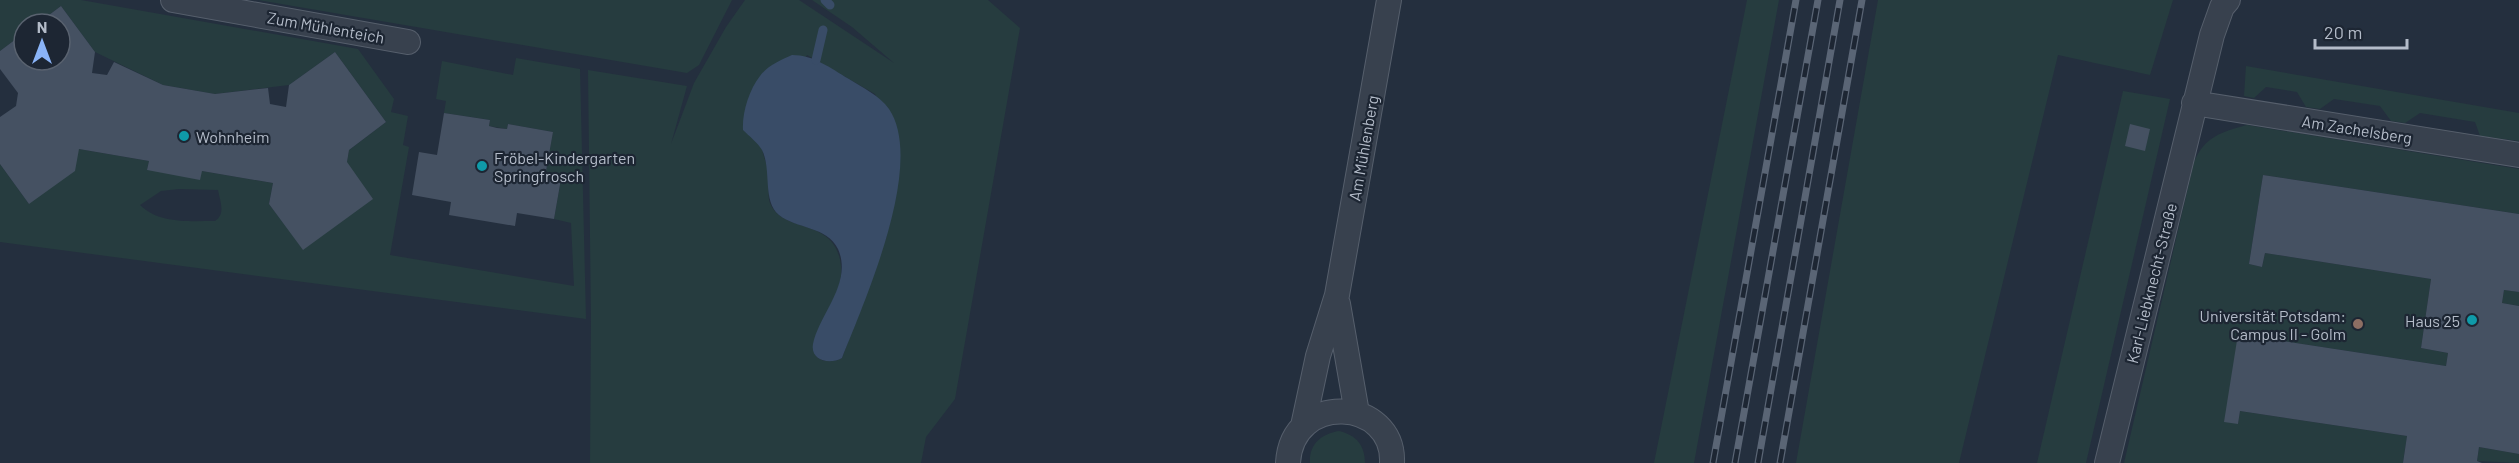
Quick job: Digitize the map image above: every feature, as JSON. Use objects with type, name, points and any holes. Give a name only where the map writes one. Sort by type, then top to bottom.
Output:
[{"type":"street","name":"Zum Mühlenteich","points":[[173,0],[408,42]]},
{"type":"street","name":"Am Mühlenberg","points":[[1288,463],[1288,452],[1303,426],[1318,356],[1337,295],[1389,0]]},
{"type":"street","name":"Karl-Liebknecht-Straße","points":[[2107,463],[2194,103],[2212,35],[2222,7],[2228,0]]},
{"type":"street","name":"Am Zachelsberg","points":[[2194,103],[2519,155]]},
{"type":"street","name":"Am Mühlenberg","points":[[1337,295],[1356,413]]},
{"type":"street","points":[[1303,426],[1314,417],[1328,412],[1356,413],[1370,420],[1380,430],[1395,461]]},
{"type":"green space","points":[[0,0],[81,0],[358,49],[394,99],[391,112],[408,116],[403,145],[409,147],[390,255],[574,286],[571,223],[554,219],[561,179],[545,177],[553,132],[508,124],[507,129],[489,126],[490,120],[444,113],[446,101],[436,99],[442,61],[513,75],[516,58],[580,69],[586,319],[0,242],[0,164],[29,204],[79,149],[149,161],[147,170],[202,171],[273,183],[269,204],[303,249],[347,162],[349,150],[386,122],[335,52],[289,85],[215,94],[163,85],[95,52],[72,21],[72,12],[65,12],[61,6],[53,12],[12,12],[12,42],[0,51]],"holes":[[[179,189],[218,190],[221,203],[220,215],[215,221],[165,218],[156,216],[140,205],[161,191]]]},
{"type":"green space","points":[[258,0],[732,0],[699,65],[687,73]]},
{"type":"green space","points":[[745,0],[799,0],[894,63],[852,27],[812,0],[988,0],[1020,28],[955,399],[926,437],[921,463],[590,463],[588,70],[687,86],[671,144],[694,83],[726,27]],"holes":[[[807,55],[875,94],[900,145],[886,238],[842,358],[827,361],[818,358],[814,344],[839,286],[841,266],[837,250],[830,240],[820,233],[777,213],[769,200],[769,176],[762,149]]]},
{"type":"green space","points":[[1747,0],[1779,0],[1694,463],[1654,463]]},
{"type":"green space","points":[[1878,0],[2173,0],[2150,75],[2058,55],[1959,463],[1796,463]]},
{"type":"green space","points":[[2246,66],[2519,113],[2519,141],[2480,136],[2475,122],[2420,113],[2405,123],[2391,121],[2380,106],[2334,99],[2320,109],[2306,107],[2297,92],[2266,87],[2254,98],[2244,96]]},
{"type":"green space","points":[[2123,91],[2170,99],[2086,463],[2037,463]]},
{"type":"green space","points":[[2247,125],[2519,169],[2519,214],[2263,175],[2249,264],[2262,267],[2265,253],[2431,279],[2421,348],[2448,353],[2446,366],[2238,334],[2238,424],[2240,411],[2407,436],[2403,463],[2124,463],[2194,162],[2203,146],[2215,136]]},
{"type":"green space","points":[[2504,290],[2519,292],[2519,306],[2502,303]]},
{"type":"green space","points":[[1339,431],[1355,438],[1363,451],[1365,463],[1310,463],[1310,456],[1317,441]]},
{"type":"green space","points":[[2479,447],[2519,454],[2519,463],[2477,461]]},
{"type":"water","points":[[792,55],[808,57],[822,63],[876,96],[889,109],[899,133],[900,163],[896,197],[888,233],[842,358],[832,361],[818,358],[813,350],[813,344],[838,286],[841,262],[838,249],[827,236],[786,220],[774,209],[769,194],[762,150],[743,130],[747,102],[756,82],[770,66]]},
{"type":"building","name":"Wohnheim","points":[[61,6],[65,12],[53,12]]},
{"type":"building","name":"Wohnheim","points":[[72,21],[95,52],[92,73],[107,75],[114,62],[163,85],[215,94],[268,88],[270,104],[286,107],[289,85],[335,52],[386,122],[349,150],[347,162],[373,199],[303,250],[269,204],[273,183],[202,171],[200,180],[147,170],[149,161],[79,149],[75,171],[29,204],[0,164],[0,117],[16,106],[18,93],[0,69],[0,51],[12,42],[12,72],[72,72]]},
{"type":"building","name":"Fröbel-Kindergarten Springfrosch","points":[[444,113],[490,120],[489,126],[497,128],[507,129],[508,124],[553,132],[545,177],[561,179],[554,219],[517,213],[515,226],[449,215],[451,202],[412,195],[419,152],[437,155]]},
{"type":"building","points":[[2130,124],[2150,129],[2145,151],[2125,146]]},
{"type":"building","name":"Haus 25","points":[[2263,175],[2519,214],[2519,292],[2504,290],[2502,303],[2519,306],[2519,454],[2479,447],[2477,461],[2482,463],[2403,463],[2407,436],[2240,411],[2238,424],[2224,422],[2238,334],[2446,366],[2448,353],[2421,348],[2431,279],[2265,253],[2262,267],[2249,264]]},
{"type":"waterway","points":[[825,0],[830,5]]},
{"type":"waterway","points":[[816,60],[823,30]]},
{"type":"railway","points":[[1713,463],[1796,0]]},
{"type":"railway","points":[[1735,463],[1818,0]]},
{"type":"railway","points":[[1758,463],[1840,0]]},
{"type":"railway","points":[[1780,463],[1862,0]]},
{"type":"place","name":"Wohnheim","points":[[184,136]]},
{"type":"place","name":"Fröbel-Kindergarten Springfrosch","points":[[482,166]]},
{"type":"place","name":"Haus 25","points":[[2472,320]]},
{"type":"place","name":"Universität Potsdam: Campus II - Golm","points":[[2358,324]]}]
